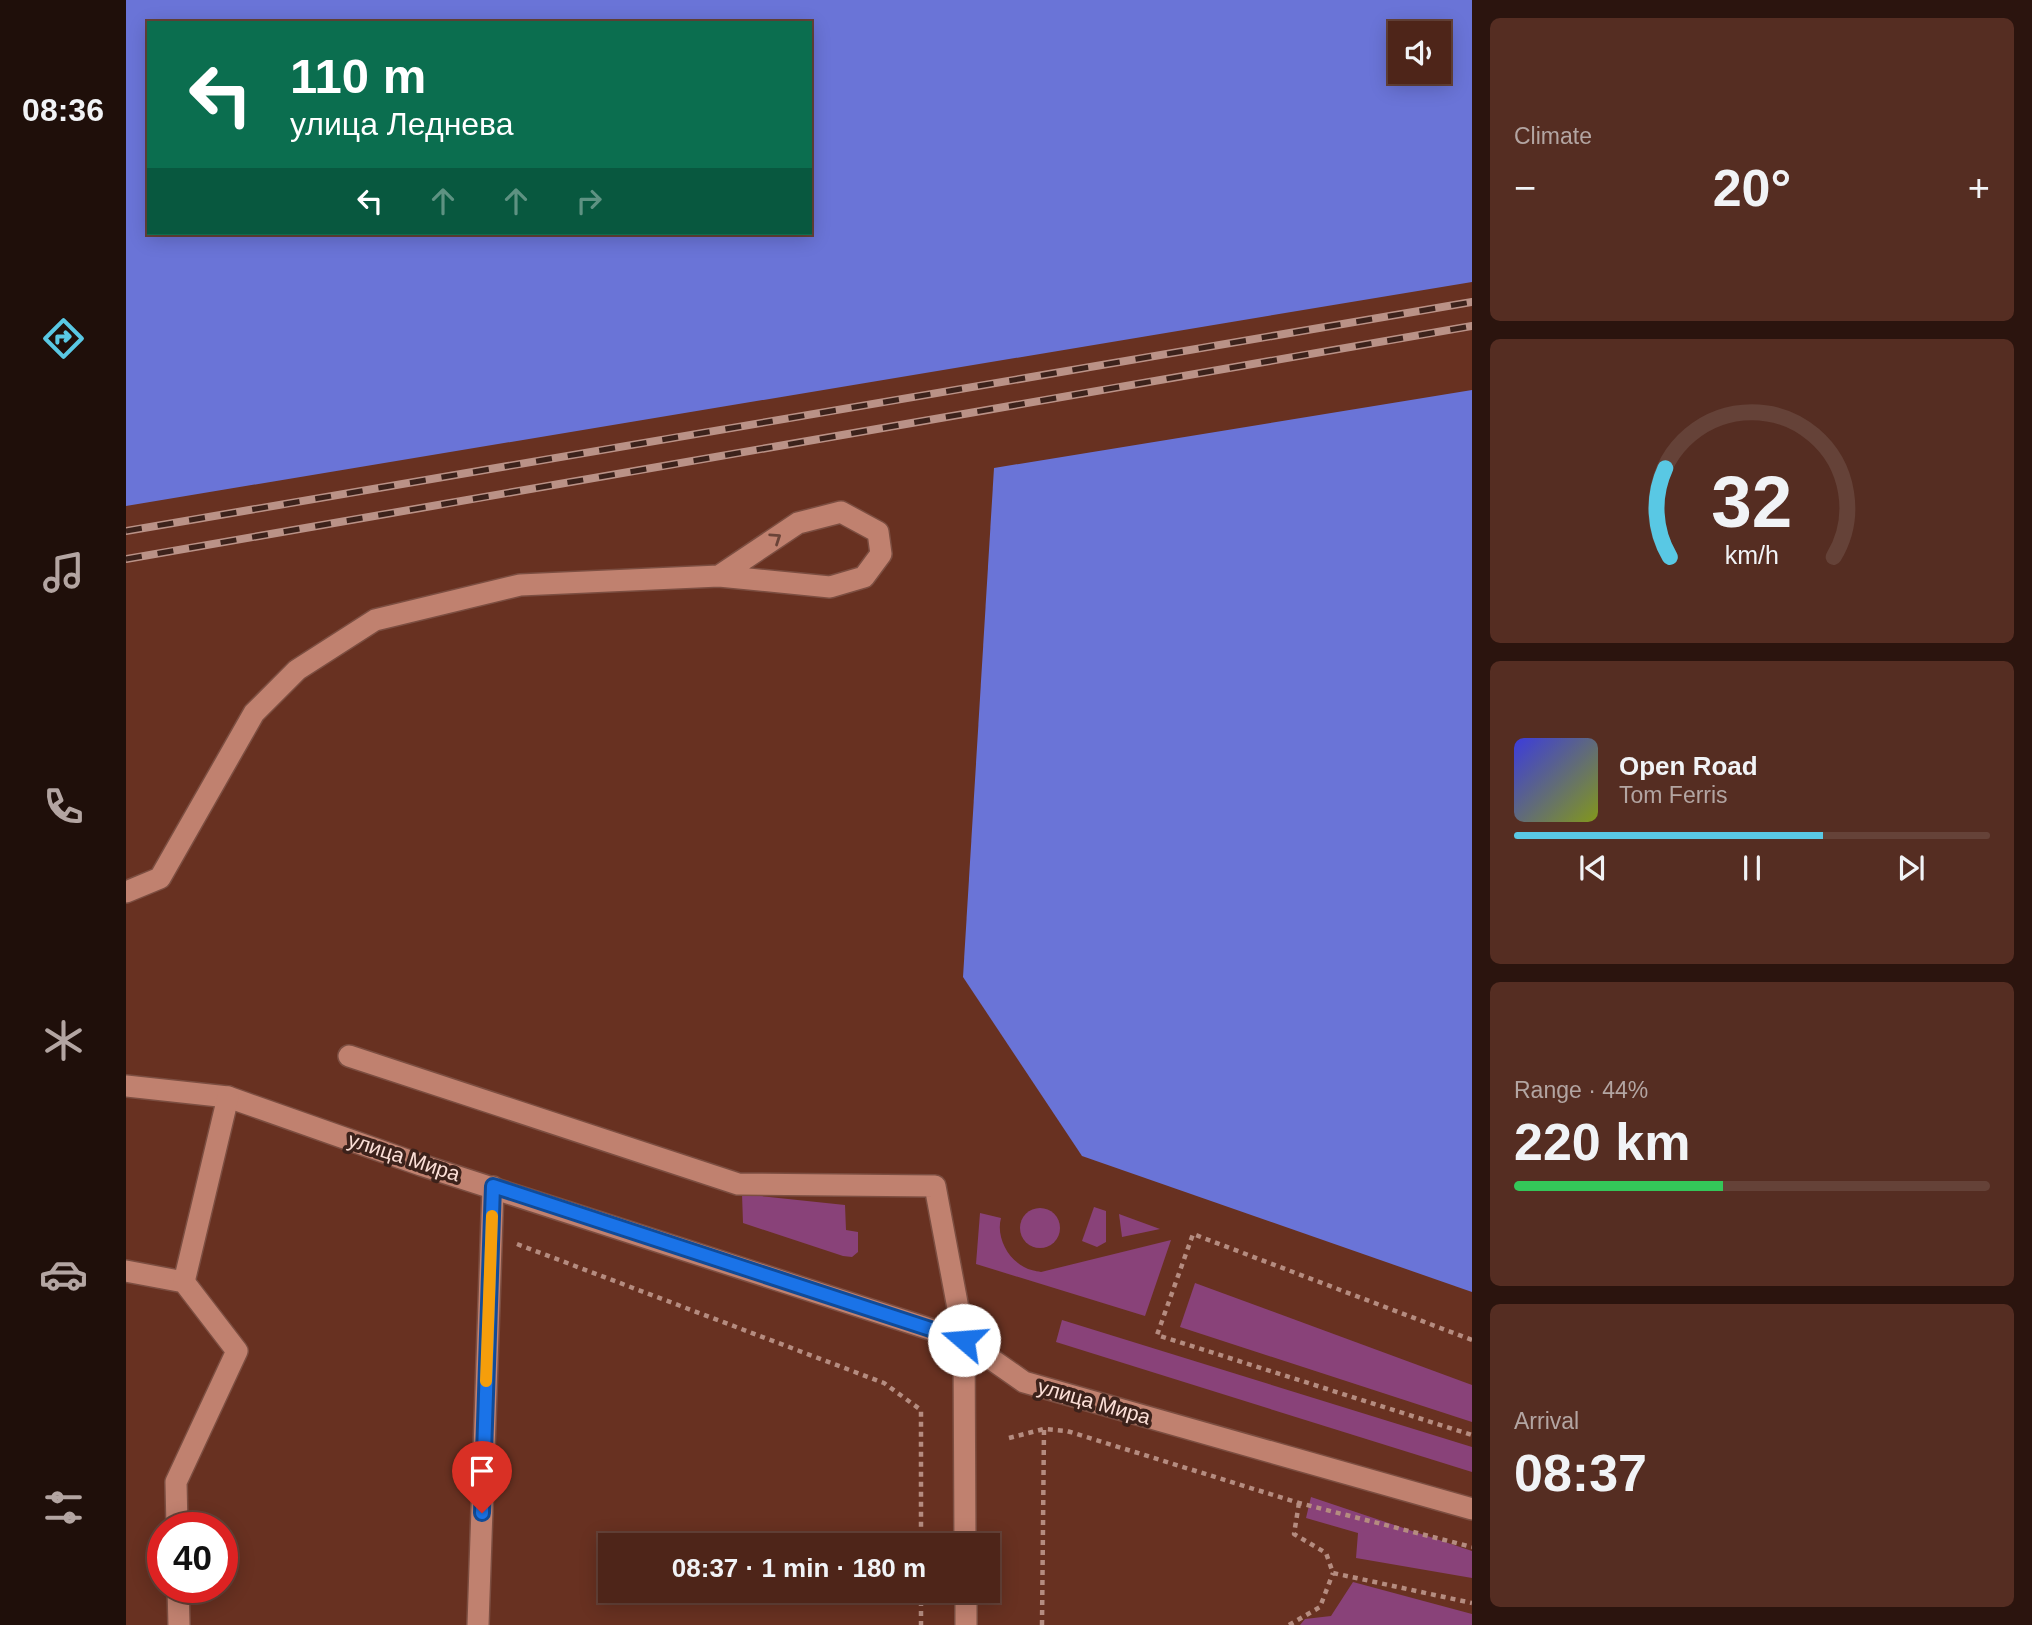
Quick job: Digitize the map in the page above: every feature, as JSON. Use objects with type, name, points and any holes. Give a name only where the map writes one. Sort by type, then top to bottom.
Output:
[{"type":"street","points":[[126,892],[160,878],[254,713],[297,670],[375,620],[520,585],[719,576],[831,587],[864,578],[881,554],[878,532],[841,512],[798,523],[719,576]]},
{"type":"street","points":[[349,1056],[738,1184],[935,1186],[964,1340],[965,1533]]},
{"type":"street","name":"улица Мира","points":[[126,1086],[228,1097],[421,1165],[964,1340],[1024,1382],[1472,1509]]},
{"type":"street","points":[[184,1282],[228,1097]]},
{"type":"street","points":[[478,1625],[493,1186]]},
{"type":"street","points":[[126,1271],[184,1282],[237,1352],[176,1482],[177,1512]]},
{"type":"street","points":[[178,1603],[179,1625]]},
{"type":"street","points":[[965,1603],[966,1625]]},
{"type":"path","points":[[491,1234],[884,1383],[921,1410],[921,1533]]},
{"type":"path","points":[[1472,1340],[1193,1234],[1157,1335],[1472,1435]]},
{"type":"path","points":[[1042,1625],[1044,1429]]},
{"type":"path","points":[[1009,1438],[1044,1429],[1067,1430],[1299,1503],[1472,1547]]},
{"type":"path","points":[[1289,1625],[1320,1607],[1333,1573],[1326,1553],[1294,1534],[1299,1503]]},
{"type":"path","points":[[1333,1573],[1472,1603]]},
{"type":"path","points":[[921,1603],[921,1625]]},
{"type":"shaded area","points":[[742,1194],[845,1205],[846,1230],[858,1232],[858,1252],[852,1257],[843,1256],[743,1223]]},
{"type":"shaded area","points":[[1094,1207],[1106,1211],[1106,1242],[1097,1247],[1082,1241]]},
{"type":"shaded area","points":[[1040,1208],[1054,1214],[1060,1228],[1054,1242],[1040,1248],[1026,1242],[1020,1228],[1026,1214]]},
{"type":"shaded area","points":[[980,1213],[1001,1218],[1000,1232],[1008,1252],[1024,1267],[1041,1272],[1171,1240],[1145,1316],[976,1264]]},
{"type":"shaded area","points":[[1119,1214],[1160,1229],[1122,1237]]},
{"type":"shaded area","points":[[1195,1283],[1472,1385],[1472,1422],[1180,1327]]},
{"type":"shaded area","points":[[1062,1320],[1472,1447],[1472,1472],[1056,1342]]},
{"type":"shaded area","points":[[1311,1497],[1472,1551],[1472,1578],[1356,1558],[1358,1533],[1306,1518]]},
{"type":"shaded area","points":[[1353,1582],[1472,1614],[1472,1625],[1300,1625],[1305,1619],[1331,1616]]},
{"type":"water","points":[[126,0],[1472,0],[1472,282],[126,506]]},
{"type":"water","points":[[1472,390],[1472,1292],[1082,1156],[963,977],[994,468]]},
{"type":"railway","points":[[126,531],[1472,302]]},
{"type":"railway","points":[[126,559],[1472,326]]},
{"type":"slow traffic","points":[[486,1381],[492,1216]]},
{"type":"route","points":[[482,1513],[493,1186],[964,1340]]}]
